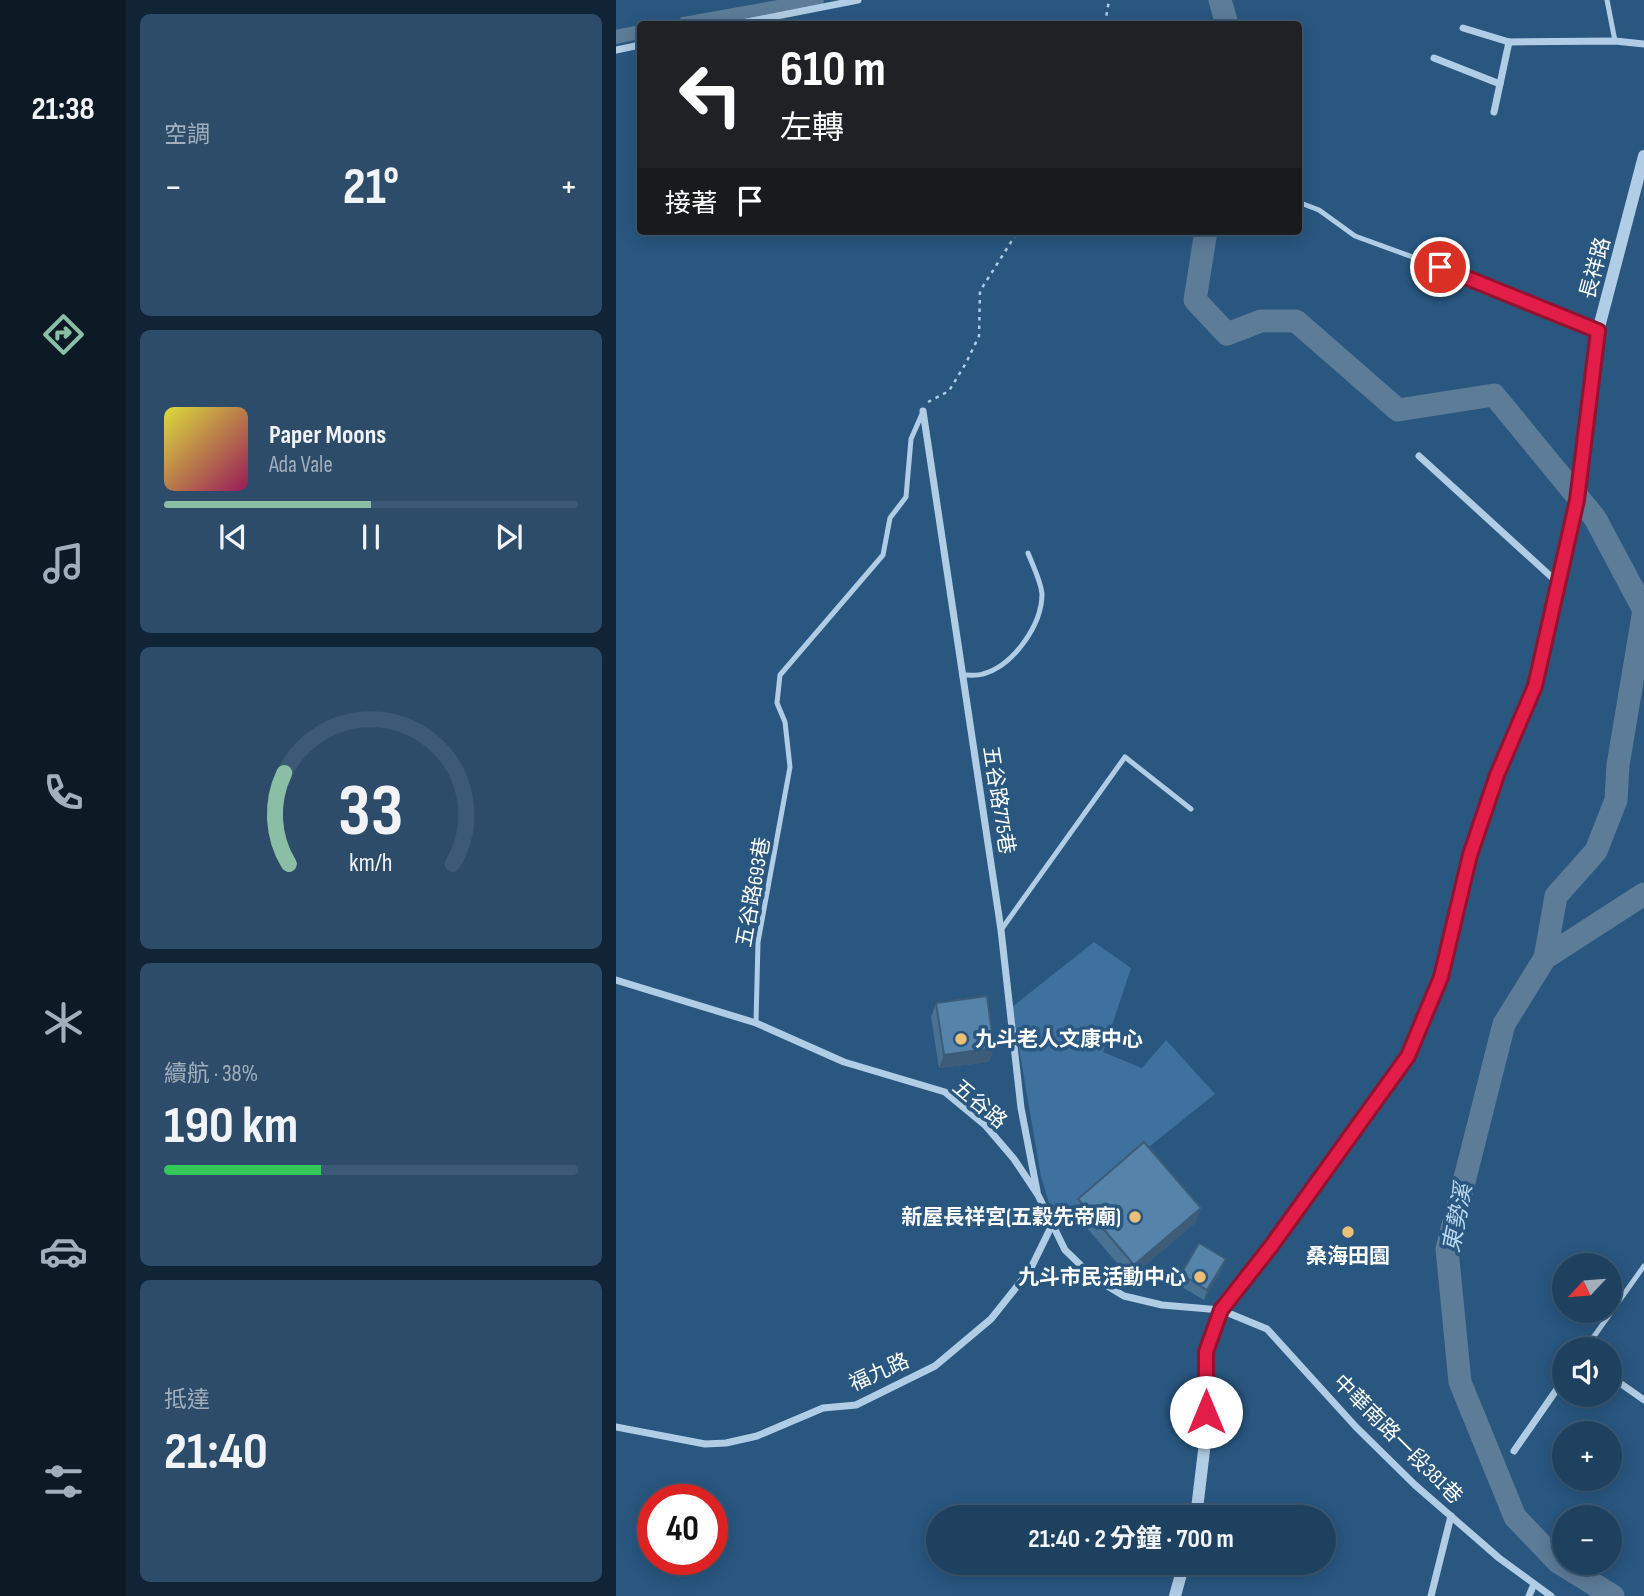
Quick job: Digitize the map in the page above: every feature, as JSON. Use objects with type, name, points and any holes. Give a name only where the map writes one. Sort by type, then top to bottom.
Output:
[{"type":"street","points":[[752,21],[858,0]]},
{"type":"street","points":[[1463,28],[1509,42],[1615,41],[1644,44]]},
{"type":"street","points":[[1494,112],[1509,42]]},
{"type":"street","points":[[616,50],[637,46]]},
{"type":"street","points":[[1434,58],[1500,84]]},
{"type":"street","name":"長祥路","points":[[1197,1505],[1206,1434],[1206,1352],[1221,1310],[1272,1245],[1408,1056],[1441,977],[1474,844],[1497,775],[1535,686],[1556,582],[1577,500],[1598,331],[1644,156]]},
{"type":"street","name":"五谷路775巷","points":[[923,411],[1001,930],[1021,1108],[1038,1195]]},
{"type":"street","points":[[1419,456],[1556,582]]},
{"type":"street","name":"五谷路","points":[[616,980],[756,1023],[844,1062],[945,1092],[985,1125],[1038,1195],[1065,1250],[1094,1278],[1124,1296],[1162,1305],[1221,1310]]},
{"type":"street","name":"福九路","points":[[616,1427],[705,1444],[726,1443],[757,1436],[823,1408],[856,1405],[935,1366],[991,1319],[1030,1270],[1052,1225]]},
{"type":"street","name":"中華南路一段381巷","points":[[1221,1310],[1267,1329],[1356,1427],[1451,1516],[1551,1596]]},
{"type":"street","points":[[1622,1384],[1644,1400]]},
{"type":"street","points":[[1514,1451],[1552,1396]]},
{"type":"street","points":[[1431,1596],[1451,1516]]},
{"type":"street","points":[[1175,1596],[1181,1575]]},
{"type":"street","points":[[1529,1596],[1534,1584]]},
{"type":"lane","points":[[1607,0],[1615,41]]},
{"type":"lane","points":[[1302,204],[1319,210],[1355,236],[1462,275],[1598,331]]},
{"type":"lane","name":"五谷路693巷","points":[[756,1023],[758,942],[790,767],[785,722],[777,703],[780,676],[883,555],[890,518],[906,497],[911,439],[923,411]]},
{"type":"lane","points":[[962,675],[983,675],[1004,663],[1018,650],[1036,621],[1042,595],[1028,553]]},
{"type":"lane","points":[[1001,930],[1125,757],[1191,809]]},
{"type":"lane","points":[[1594,1337],[1644,1266]]},
{"type":"path","points":[[1106,21],[1109,0]]},
{"type":"path","points":[[923,411],[928,400],[949,391],[966,363],[979,336],[980,291],[1015,235]]},
{"type":"shaded area","points":[[1094,942],[1131,968],[1103,1052],[1142,1068],[1166,1040],[1215,1094],[1055,1222],[1041,1177],[1012,1007]]},
{"type":"building","name":"九斗老人文康中心","points":[[987,996],[994,1048],[944,1055],[936,1003]]},
{"type":"building","name":"新屋長祥宮(五穀先帝廟)","points":[[1144,1142],[1201,1208],[1134,1265],[1078,1199]]},
{"type":"building","name":"九斗市民活動中心","points":[[1199,1243],[1226,1259],[1207,1290],[1181,1274]]},
{"type":"waterway","points":[[701,21],[817,0]]},
{"type":"waterway","points":[[1220,0],[1226,21]]},
{"type":"waterway","points":[[616,37],[637,33]]},
{"type":"waterway","points":[[1205,235],[1195,300],[1227,334],[1261,321],[1296,321],[1398,410],[1494,395],[1595,518],[1644,610]]},
{"type":"waterway","points":[[1545,958],[1556,896],[1596,851],[1616,800],[1618,765],[1644,610]]},
{"type":"waterway","name":"東勢溪","points":[[1613,1596],[1558,1562],[1515,1517],[1460,1382],[1447,1249],[1504,1024],[1545,958],[1644,894]]},
{"type":"place","name":"九斗老人文康中心","points":[[961,1039]]},
{"type":"place","name":"新屋長祥宮(五穀先帝廟)","points":[[1135,1217]]},
{"type":"place","name":"桑海田園","points":[[1348,1232]]},
{"type":"place","name":"九斗市民活動中心","points":[[1200,1277]]},
{"type":"route","points":[[1206,1412],[1206,1352],[1221,1310],[1272,1245],[1408,1056],[1441,977],[1470,855],[1497,775],[1535,686],[1577,500],[1598,331],[1440,267]]}]
